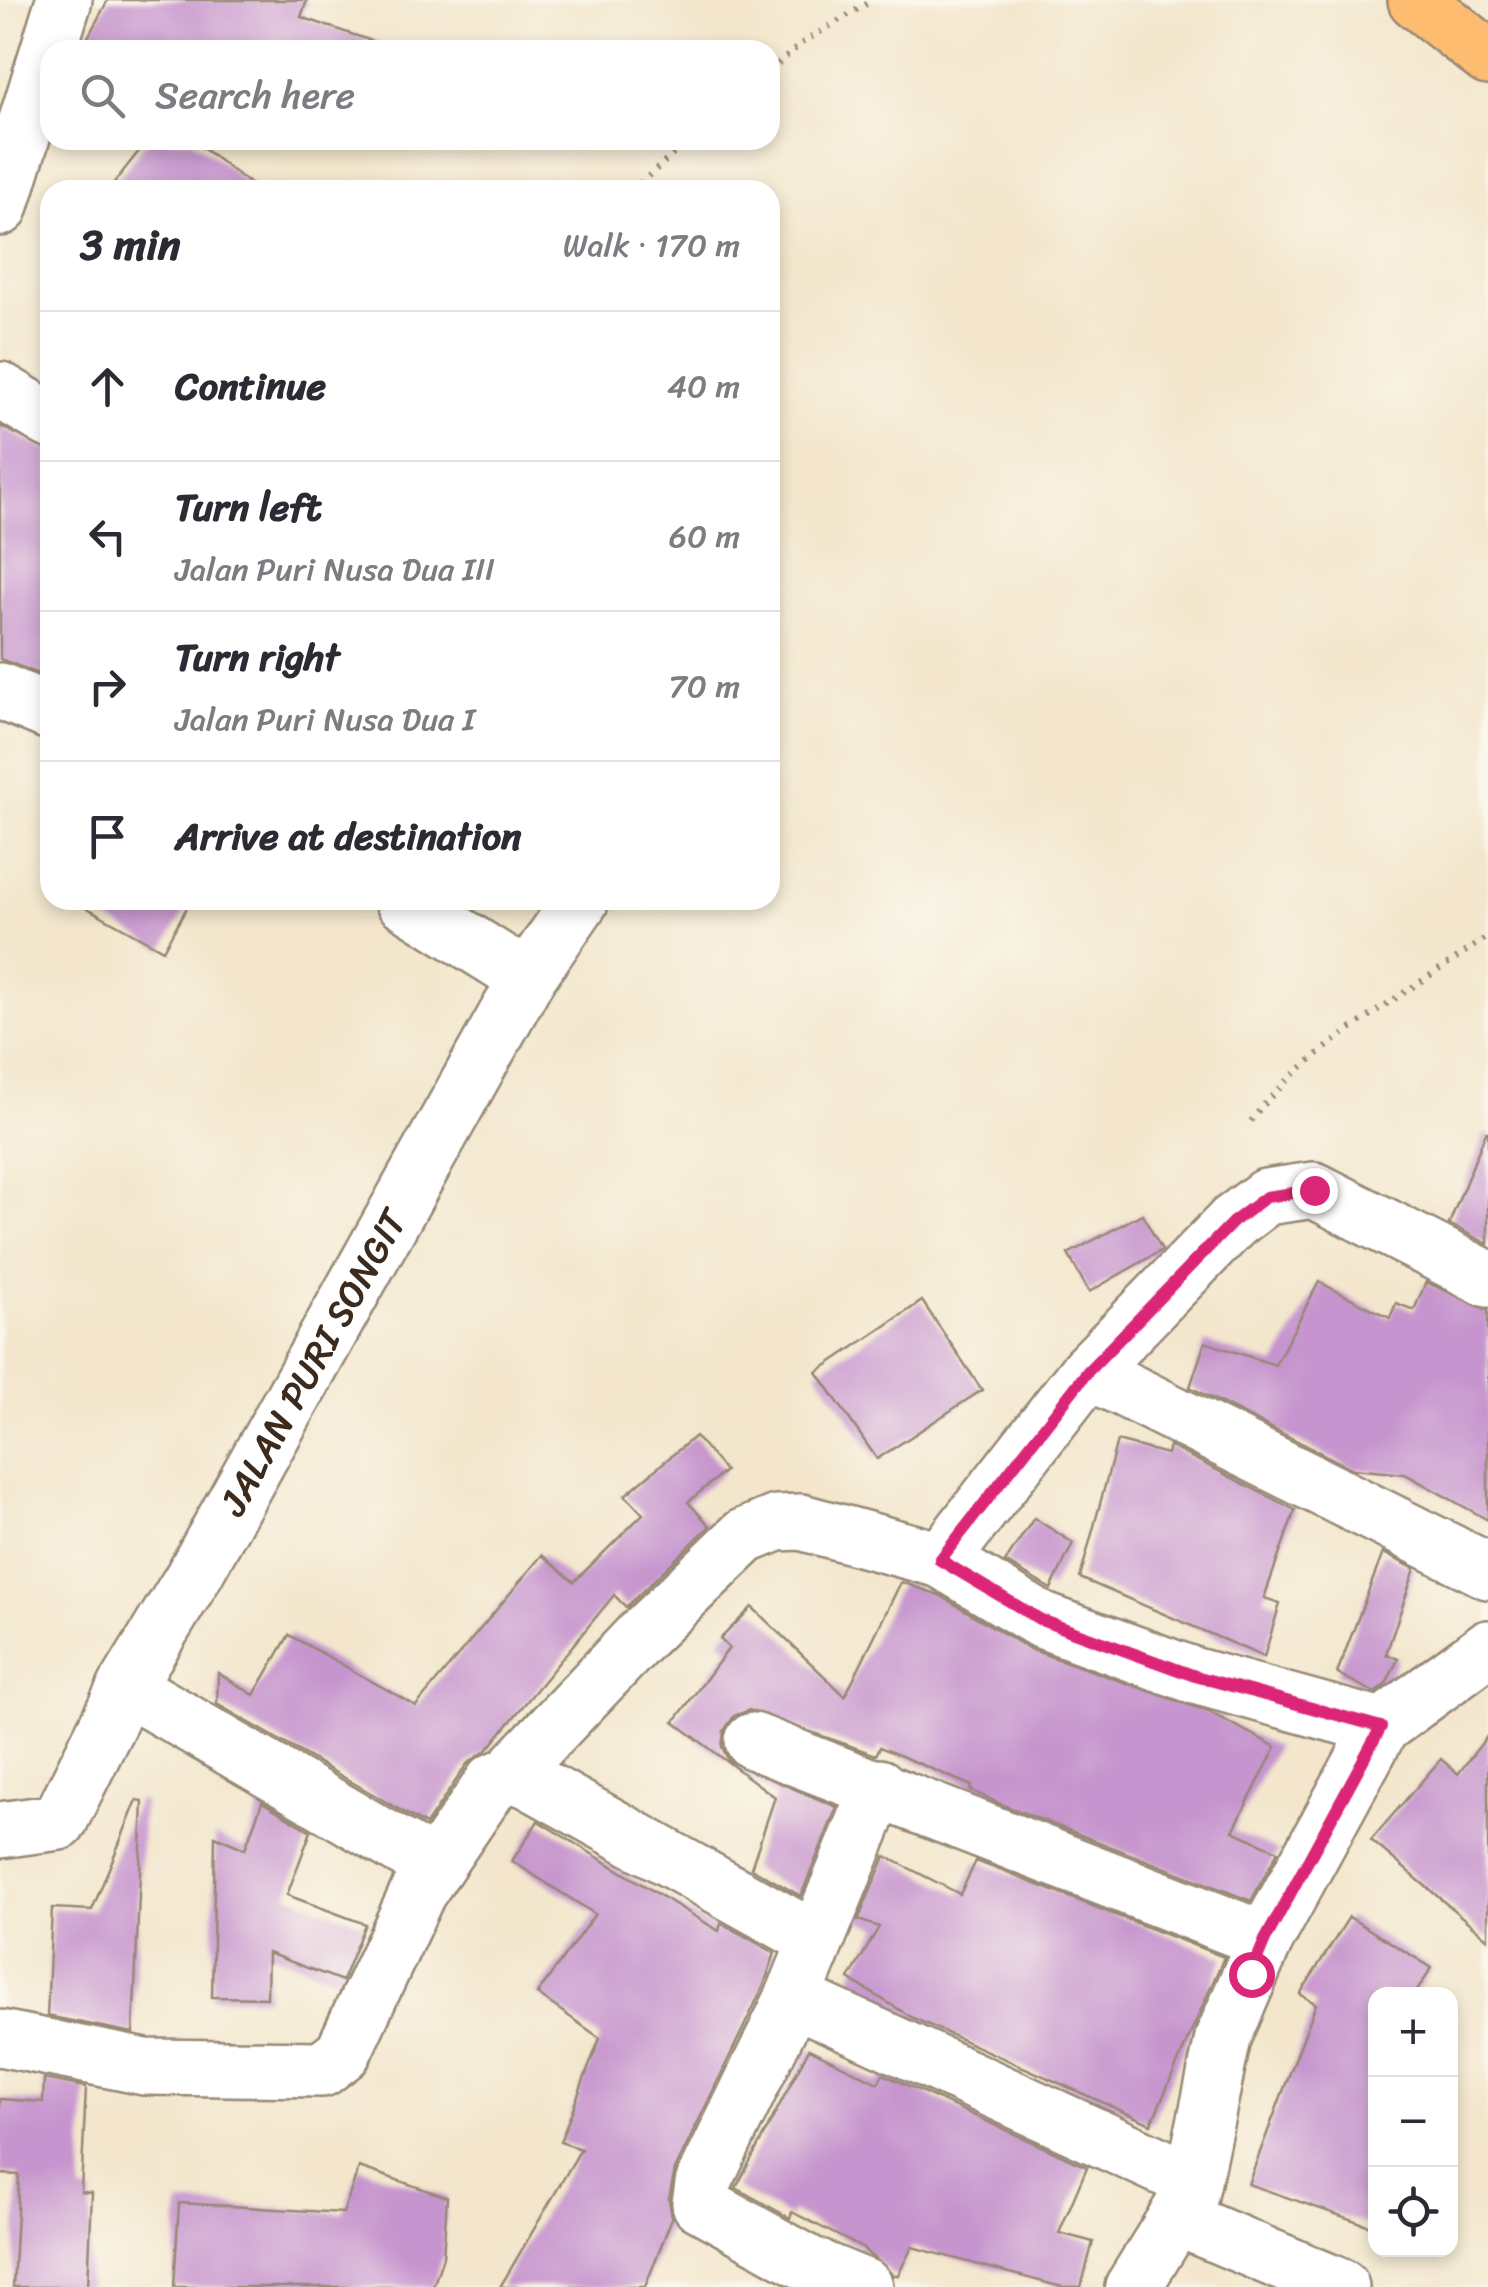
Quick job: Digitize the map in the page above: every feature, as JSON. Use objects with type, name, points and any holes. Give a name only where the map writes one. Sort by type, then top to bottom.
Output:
[{"type":"highway","points":[[1416,0],[1488,58]]},
{"type":"street","points":[[52,40],[64,0]]},
{"type":"street","points":[[0,208],[40,78]]},
{"type":"street","points":[[0,390],[40,414]]},
{"type":"street","points":[[0,692],[40,708]]},
{"type":"street","points":[[419,910],[528,978]]},
{"type":"street","name":"JALAN PURI SONGIT","points":[[0,1830],[59,1822],[126,1687],[193,1577],[528,978],[574,910]]},
{"type":"street","points":[[940,1560],[1088,1371],[1233,1222],[1266,1197],[1314,1190],[1488,1279]]},
{"type":"street","points":[[1088,1371],[1488,1571]]},
{"type":"street","points":[[0,2038],[145,2067],[322,2069],[343,2053],[418,1892],[493,1782],[510,1774],[642,1635],[746,1536],[777,1522],[800,1522],[940,1560],[1041,1620],[1195,1676],[1381,1727]]},
{"type":"street","points":[[1133,2287],[1185,2199],[1223,2038],[1265,1940],[1381,1727],[1488,1648]]},
{"type":"street","points":[[126,1687],[435,1867]]},
{"type":"street","points":[[753,1741],[1265,1940]]},
{"type":"street","points":[[510,1774],[528,1780],[816,1940]]},
{"type":"street","points":[[865,2287],[809,2276],[700,2204],[703,2184],[793,1998],[879,1787]]},
{"type":"street","points":[[793,1998],[1185,2199],[1341,2287]]},
{"type":"path","points":[[780,62],[802,43],[873,0]]},
{"type":"path","points":[[644,180],[678,150]]},
{"type":"path","points":[[1251,1121],[1270,1094],[1328,1048],[1488,936]]},
{"type":"building","points":[[108,0],[307,0],[301,17],[369,40],[86,40]]},
{"type":"building","points":[[140,150],[205,150],[245,180],[116,180]]},
{"type":"building","points":[[0,426],[40,446],[40,674],[0,659]]},
{"type":"building","points":[[91,910],[185,910],[163,950]]},
{"type":"building","points":[[1488,1132],[1488,1244],[1449,1224]]},
{"type":"building","points":[[1142,1214],[1162,1250],[1089,1292],[1068,1254]]},
{"type":"building","points":[[1319,1282],[1390,1318],[1396,1303],[1414,1310],[1426,1282],[1488,1310],[1488,1520],[1405,1474],[1353,1469],[1190,1387],[1205,1342],[1275,1365]]},
{"type":"building","points":[[922,1301],[982,1390],[877,1459],[817,1372]]},
{"type":"building","points":[[695,1436],[725,1471],[688,1502],[710,1526],[626,1607],[614,1595],[487,1750],[467,1764],[426,1825],[217,1704],[218,1673],[254,1695],[289,1635],[416,1706],[542,1555],[574,1582],[643,1514],[625,1495]]},
{"type":"building","points":[[1117,1441],[1167,1454],[1169,1446],[1295,1510],[1264,1598],[1280,1603],[1264,1657],[1080,1578]]},
{"type":"building","points":[[1034,1518],[1073,1543],[1051,1589],[1005,1562]]},
{"type":"building","points":[[1383,1553],[1415,1569],[1386,1654],[1398,1659],[1386,1684],[1375,1693],[1337,1673]]},
{"type":"building","points":[[901,1582],[939,1595],[1030,1649],[1209,1712],[1276,1747],[1233,1831],[1278,1851],[1251,1901],[998,1803],[970,1790],[972,1786],[880,1747],[876,1755],[749,1710],[734,1716],[724,1731],[722,1747],[729,1761],[837,1807],[801,1896],[751,1868],[775,1797],[674,1722],[729,1648],[720,1639],[752,1607],[845,1696]]},
{"type":"building","points":[[1488,1735],[1488,1939],[1371,1840],[1441,1759],[1458,1774]]},
{"type":"building","points":[[137,1800],[143,1801],[133,2033],[47,2016],[52,1908],[92,1910]]},
{"type":"building","points":[[262,1802],[311,1831],[287,1895],[365,1924],[342,1981],[268,1953],[267,1998],[212,1997],[215,1836],[245,1849]]},
{"type":"building","points":[[538,1821],[719,1931],[721,1923],[775,1953],[764,1985],[675,2170],[669,2199],[672,2218],[645,2287],[500,2287],[581,2149],[560,2142],[600,2038],[537,1994],[595,1914],[512,1861]]},
{"type":"building","points":[[885,1856],[960,1894],[976,1861],[1224,1957],[1151,2124],[913,2018],[849,1979],[879,1927],[858,1920]]},
{"type":"building","points":[[1349,1917],[1432,1968],[1420,1987],[1368,1987],[1368,2225],[1248,2184],[1316,2004],[1300,1994]]},
{"type":"building","points":[[809,2049],[878,2083],[883,2074],[1087,2167],[1059,2233],[1093,2242],[1081,2287],[1062,2287],[912,2247],[898,2275],[893,2275],[862,2248],[792,2212],[790,2218],[736,2188]]},
{"type":"building","points":[[44,2079],[86,2087],[81,2192],[92,2193],[88,2287],[13,2287],[19,2175],[0,2174],[0,2099],[43,2102]]},
{"type":"building","points":[[359,2167],[447,2197],[443,2257],[433,2287],[174,2287],[179,2203],[343,2213]]},
{"type":"route","points":[[1251,1974],[1265,1940],[1381,1727],[1195,1676],[1041,1620],[940,1560],[1088,1371],[1233,1222],[1266,1197],[1314,1190]]}]
